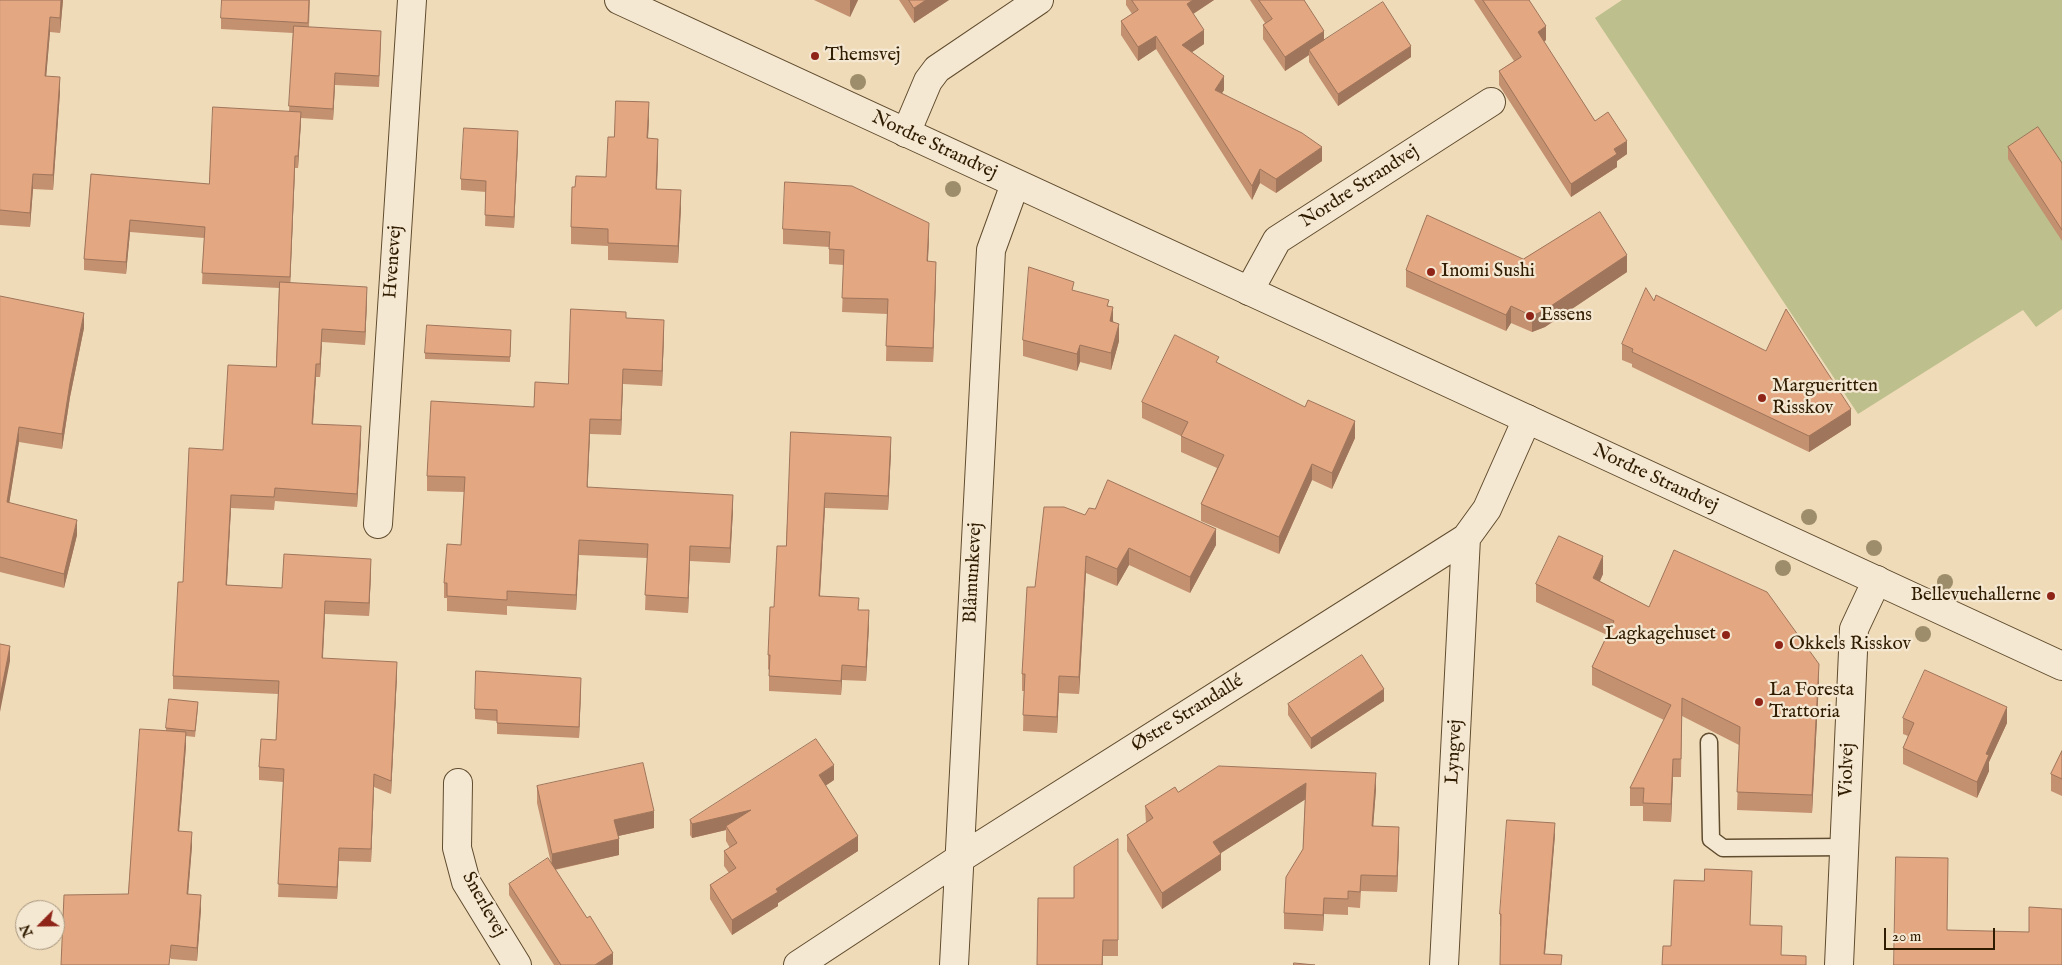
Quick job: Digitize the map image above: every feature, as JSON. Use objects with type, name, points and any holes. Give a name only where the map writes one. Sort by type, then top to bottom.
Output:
[{"type":"street","name":"Hvenevej","points":[[378,524],[412,0]]},
{"type":"street","name":"Nordre Strandvej","points":[[619,0],[2062,666]]},
{"type":"street","points":[[906,133],[928,81],[937,69],[1039,0]]},
{"type":"street","name":"Nordre Strandvej","points":[[1249,291],[1277,240],[1491,102]]},
{"type":"street","name":"Blåmunkevej","points":[[954,965],[991,250],[1015,184]]},
{"type":"street","name":"Østre Strandallé","points":[[798,965],[959,859],[1466,538],[1487,509],[1528,419]]},
{"type":"street","name":"Lyngvej","points":[[1444,965],[1466,538]]},
{"type":"street","name":"Violvej","points":[[1840,965],[1854,629],[1877,580]]},
{"type":"street","name":"Snerlevej","points":[[458,783],[457,848],[466,882],[517,965]]},
{"type":"lane","points":[[1709,742],[1711,839],[1724,848],[1845,847]]},
{"type":"green space","points":[[1622,0],[2062,0],[2062,309],[2036,327],[2023,310],[1858,414],[1595,18]]},
{"type":"building","points":[[0,0],[61,0],[60,18],[50,17],[45,76],[60,77],[53,175],[33,174],[30,213],[0,210]]},
{"type":"building","points":[[222,0],[309,0],[308,23],[221,18]]},
{"type":"building","points":[[909,0],[926,0],[914,8]]},
{"type":"building","points":[[1132,0],[1193,0],[1187,4],[1204,30],[1182,45],[1224,76],[1215,90],[1302,133],[1322,147],[1276,179],[1260,169],[1252,186],[1156,36],[1138,47],[1121,21],[1138,10]]},
{"type":"building","points":[[1259,0],[1304,0],[1324,31],[1285,57],[1263,25],[1272,19]]},
{"type":"building","points":[[1483,0],[1529,0],[1546,26],[1538,32],[1595,121],[1608,112],[1627,141],[1614,149],[1617,154],[1571,184],[1499,71],[1521,57]]},
{"type":"building","points":[[1383,2],[1411,46],[1338,94],[1309,50]]},
{"type":"building","points":[[294,26],[381,31],[379,76],[335,73],[333,109],[289,106]]},
{"type":"building","points":[[616,101],[649,102],[647,138],[658,139],[656,189],[681,190],[678,246],[608,243],[608,229],[571,227],[572,187],[575,187],[576,176],[606,177],[608,137],[614,137]]},
{"type":"building","points":[[213,107],[301,112],[298,156],[295,156],[290,277],[202,273],[205,227],[130,220],[126,262],[84,259],[91,174],[209,184]]},
{"type":"building","points":[[2038,127],[2062,163],[2062,230],[2008,147]]},
{"type":"building","points":[[464,128],[518,131],[514,217],[485,215],[486,181],[461,179]]},
{"type":"building","points":[[785,182],[852,186],[929,223],[927,261],[936,262],[933,348],[886,346],[888,299],[842,298],[844,250],[829,249],[830,232],[783,229]]},
{"type":"building","points":[[1600,212],[1627,255],[1545,310],[1532,316],[1511,306],[1506,315],[1406,270],[1427,215],[1523,259]]},
{"type":"building","points":[[1029,267],[1074,282],[1072,290],[1109,300],[1107,306],[1113,307],[1110,321],[1119,324],[1111,353],[1080,345],[1077,354],[1023,340]]},
{"type":"building","points":[[280,282],[367,287],[365,332],[322,329],[320,364],[316,364],[312,424],[361,426],[357,494],[275,488],[274,497],[231,495],[226,585],[282,588],[284,554],[371,559],[369,603],[325,601],[322,658],[397,662],[391,781],[374,774],[371,849],[339,848],[337,887],[278,884],[284,769],[259,767],[261,739],[276,740],[279,681],[173,676],[178,582],[183,582],[189,448],[223,450],[228,365],[276,367]]},
{"type":"building","points":[[1646,288],[1654,301],[1656,295],[1766,351],[1786,309],[1851,409],[1809,436],[1632,352],[1633,349],[1622,344]]},
{"type":"building","points":[[0,296],[84,313],[62,434],[19,427],[7,502],[77,520],[64,574],[0,557]]},
{"type":"building","points":[[571,309],[626,312],[626,318],[664,320],[662,371],[623,369],[621,420],[590,419],[587,487],[733,495],[730,548],[690,546],[688,598],[645,595],[648,544],[579,540],[576,595],[507,591],[507,600],[447,596],[447,583],[444,583],[447,544],[461,545],[465,477],[427,476],[431,401],[534,407],[535,382],[568,384]]},
{"type":"building","points":[[427,325],[511,330],[510,357],[425,353]]},
{"type":"building","points":[[1175,335],[1219,357],[1216,362],[1305,407],[1308,400],[1355,421],[1332,473],[1312,464],[1279,537],[1201,504],[1224,455],[1181,436],[1188,422],[1142,402]]},
{"type":"building","points":[[791,432],[891,437],[888,496],[825,493],[819,596],[859,598],[858,610],[869,610],[866,667],[842,665],[841,681],[769,676],[770,607],[774,607],[777,546],[786,546]]},
{"type":"building","points":[[1108,480],[1216,529],[1190,577],[1129,548],[1117,569],[1086,556],[1079,677],[1059,676],[1057,717],[1023,715],[1025,674],[1022,674],[1027,587],[1035,587],[1044,507],[1064,507],[1085,515],[1089,508],[1095,509]]},
{"type":"building","points":[[1559,536],[1603,556],[1593,578],[1649,607],[1674,550],[1767,592],[1819,664],[1812,795],[1737,792],[1740,727],[1682,698],[1681,759],[1673,759],[1671,804],[1643,803],[1644,788],[1630,788],[1671,705],[1592,667],[1614,621],[1536,584]]},
{"type":"building","points":[[0,644],[10,646],[0,697]]},
{"type":"building","points":[[1362,655],[1384,689],[1311,738],[1288,704]]},
{"type":"building","points":[[1925,670],[2007,707],[1986,754],[1989,755],[1977,782],[1903,748],[1914,723],[1903,718]]},
{"type":"building","points":[[476,671],[581,678],[579,727],[497,723],[497,710],[475,709]]},
{"type":"building","points":[[169,699],[198,702],[195,731],[166,728]]},
{"type":"building","points":[[140,729],[186,732],[178,831],[192,832],[187,894],[201,895],[197,948],[171,945],[169,965],[61,965],[62,950],[65,950],[64,895],[128,894]]},
{"type":"building","points":[[816,739],[834,765],[819,775],[858,836],[776,889],[778,892],[732,920],[710,885],[736,868],[724,851],[737,843],[726,826],[751,810],[692,824],[690,820]]},
{"type":"building","points":[[2062,751],[2062,779],[2051,774]]},
{"type":"building","points":[[643,763],[654,811],[614,820],[619,839],[552,854],[537,786]]},
{"type":"building","points":[[1219,766],[1376,773],[1372,826],[1399,827],[1397,876],[1361,875],[1360,892],[1348,891],[1348,899],[1324,898],[1323,915],[1284,913],[1286,877],[1303,849],[1306,783],[1213,842],[1221,854],[1162,893],[1127,835],[1153,818],[1145,806],[1175,787],[1178,792]]},
{"type":"building","points":[[1507,820],[1555,823],[1544,954],[1562,955],[1561,965],[1500,965],[1500,914]]},
{"type":"building","points":[[1118,839],[1118,940],[1103,940],[1102,965],[1037,965],[1038,898],[1074,898],[1074,867]]},
{"type":"building","points":[[1896,857],[1948,858],[1947,930],[2029,932],[2029,907],[2062,909],[2062,965],[1894,965]]},
{"type":"building","points":[[548,858],[587,918],[590,916],[613,953],[595,965],[561,965],[509,884]]},
{"type":"building","points":[[1705,869],[1752,871],[1750,925],[1782,926],[1781,955],[1806,956],[1806,965],[1662,965],[1663,946],[1671,946],[1674,880],[1704,881]]},
{"type":"building","points":[[1294,963],[1315,965],[1294,965]]},
{"type":"place","name":"Themsvej","points":[[815,56]]},
{"type":"place","name":"Inomi Sushi","points":[[1431,272]]},
{"type":"place","name":"Essens","points":[[1530,316]]},
{"type":"place","name":"Margueritten Risskov","points":[[1762,398]]},
{"type":"place","name":"Bellevuehallerne","points":[[2051,596]]},
{"type":"place","name":"Lagkagehuset","points":[[1726,635]]},
{"type":"place","name":"Okkels Risskov","points":[[1779,645]]},
{"type":"place","name":"La Foresta Trattoria","points":[[1759,702]]}]
